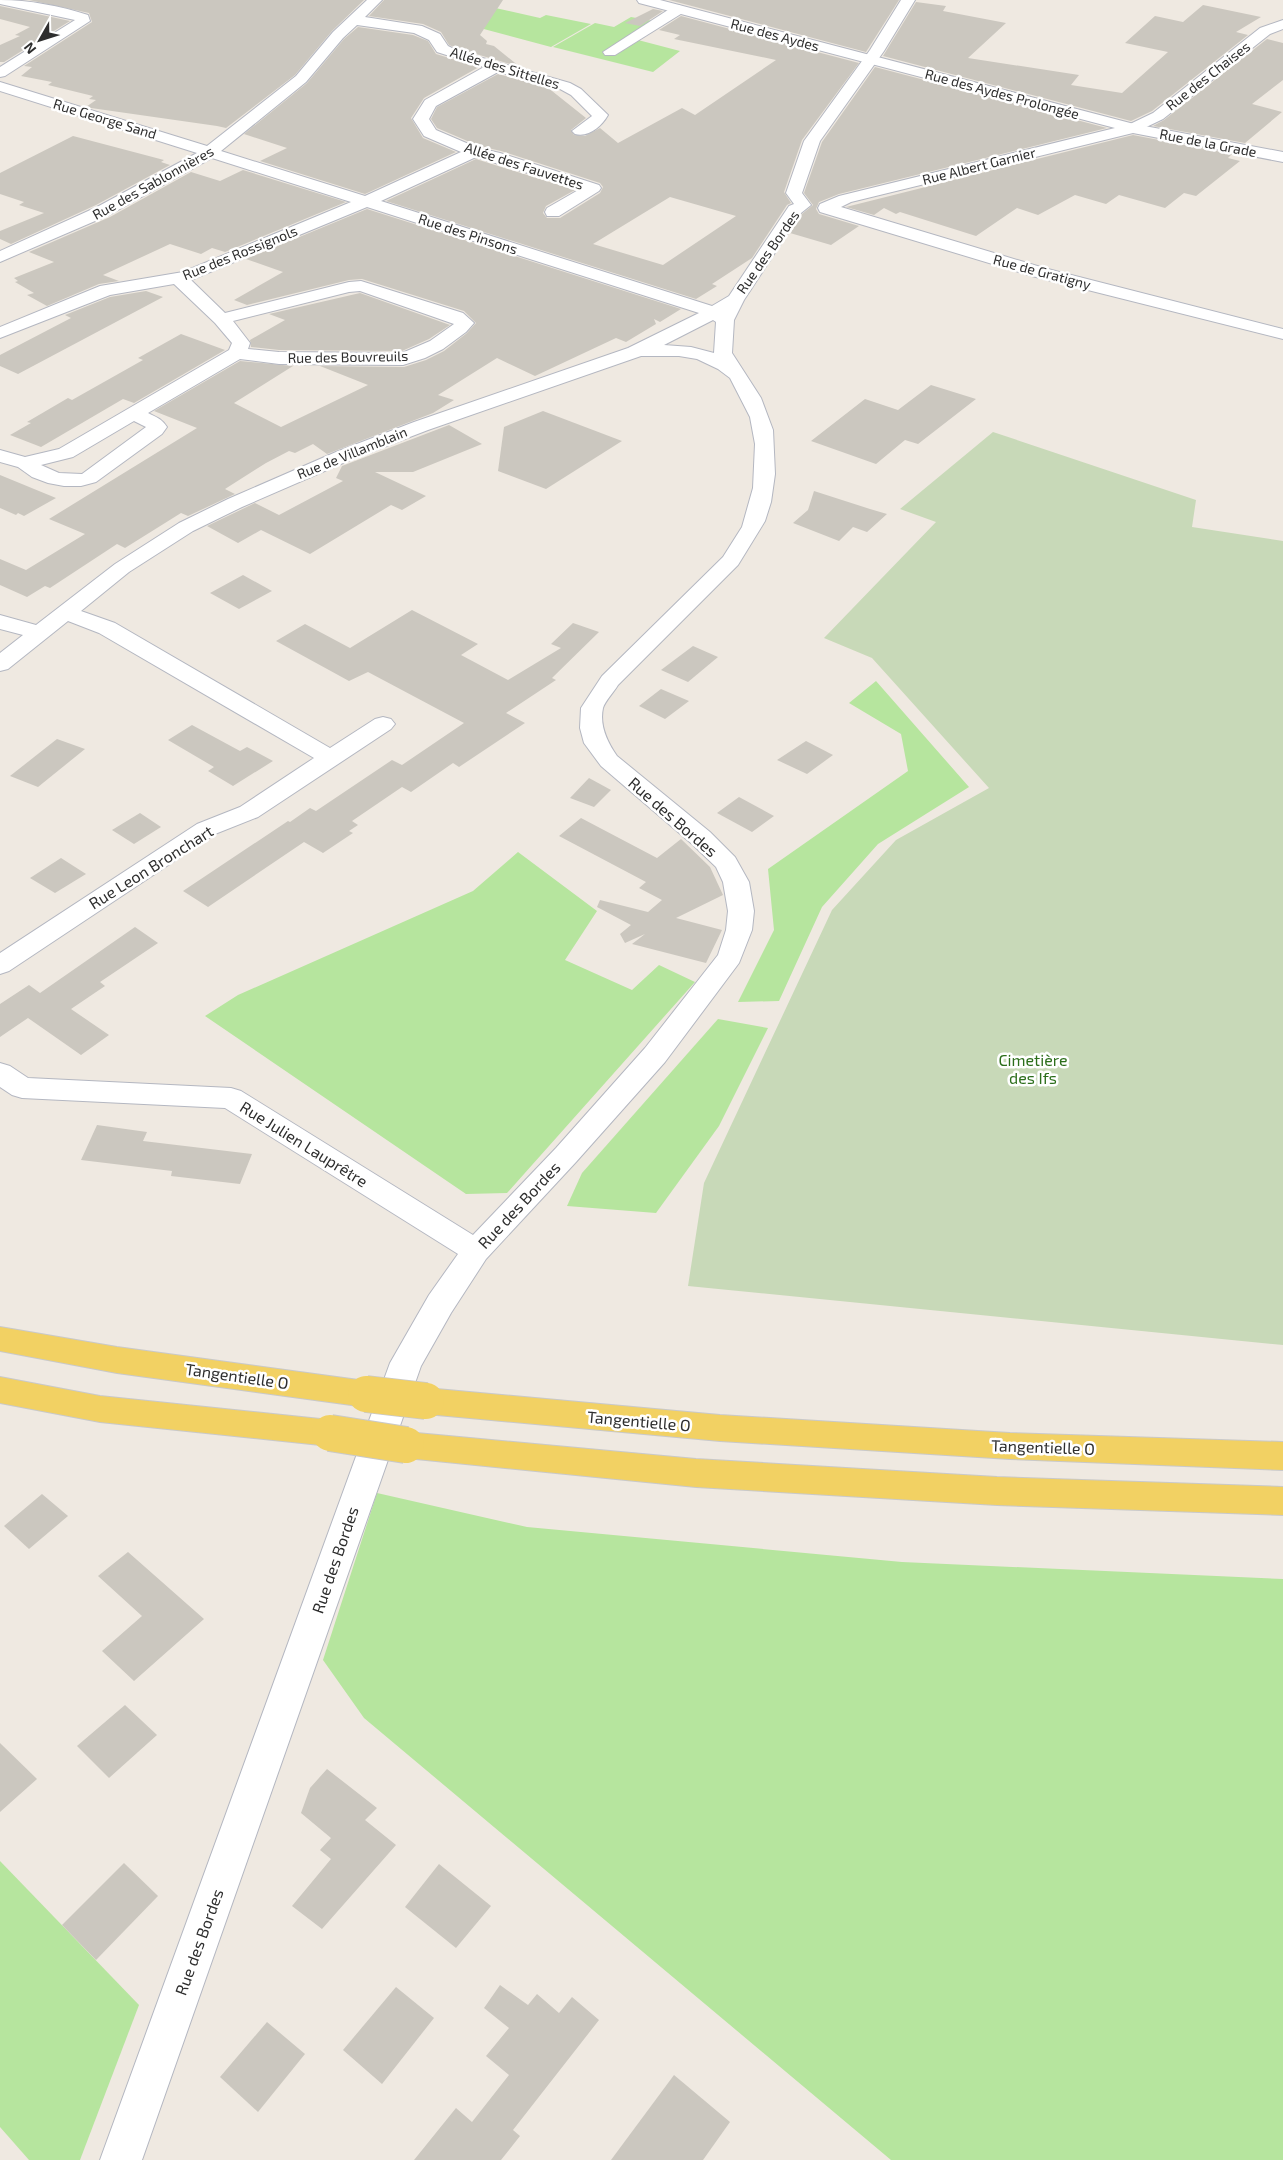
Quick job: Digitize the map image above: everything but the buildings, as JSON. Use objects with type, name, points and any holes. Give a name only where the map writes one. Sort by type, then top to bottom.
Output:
[{"type":"main road","name":"Tangentielle O","points":[[0,1339],[117,1360],[366,1394],[720,1428],[1010,1446],[1283,1456]]},
{"type":"main road","points":[[0,1390],[100,1409],[330,1433],[406,1445],[696,1473],[997,1491],[1283,1501]]},
{"type":"street","points":[[0,0],[77,16],[83,18],[83,21],[0,73]]},
{"type":"street","name":"Rue des Sablonnières","points":[[0,258],[102,211],[209,153],[301,79],[324,50],[352,20],[375,0]]},
{"type":"street","name":"Rue des Aydes","points":[[644,0],[871,59]]},
{"type":"street","points":[[871,59],[908,0]]},
{"type":"street","points":[[610,52],[680,9]]},
{"type":"street","name":"Allée des Sittelles","points":[[352,20],[417,29],[435,37],[442,49],[496,67],[565,86],[576,92],[600,115],[597,121],[580,131]]},
{"type":"street","name":"Rue des Chaises","points":[[1132,128],[1158,116],[1265,31],[1283,24]]},
{"type":"street","name":"Rue des Aydes Prolongée","points":[[871,59],[1132,128]]},
{"type":"street","name":"Rue des Bordes","points":[[121,2160],[406,1363],[440,1304],[476,1251],[566,1155],[655,1055],[730,957],[740,930],[742,911],[736,882],[726,863],[701,838],[609,761],[596,743],[592,728],[592,708],[610,681],[731,561],[744,543],[757,514],[766,442],[756,406],[738,374],[723,353],[724,311],[795,210],[803,205],[794,192],[812,141],[871,59]]},
{"type":"street","name":"Allée des Fauvettes","points":[[496,67],[430,103],[421,118],[430,133],[474,152],[494,156],[594,188],[553,212]]},
{"type":"street","name":"Rue George Sand","points":[[0,86],[209,153]]},
{"type":"street","name":"Rue de la Grade","points":[[1132,128],[1283,157]]},
{"type":"street","name":"Rue Albert Garnier","points":[[826,208],[845,199],[1132,128]]},
{"type":"street","name":"Rue des Rossignols","points":[[0,333],[106,290],[178,278],[366,202],[474,152]]},
{"type":"street","name":"Rue des Pinsons","points":[[209,153],[702,308],[724,311]]},
{"type":"street","name":"Rue de Gratigny","points":[[803,205],[826,208],[1038,272],[1283,334]]},
{"type":"street","points":[[25,463],[66,453],[236,353],[241,343],[221,319],[178,278]]},
{"type":"street","name":"Rue des Bouvreuils","points":[[221,319],[349,287],[361,286],[457,316],[465,323],[459,329],[413,357],[403,359],[279,358],[236,353]]},
{"type":"street","name":"Rue de Villamblain","points":[[0,664],[122,568],[186,527],[235,503],[343,456],[421,426],[634,352],[724,311]]},
{"type":"street","points":[[688,352],[684,342],[686,335],[695,323]]},
{"type":"street","name":"Rue des Bordes","points":[[634,352],[662,350],[688,352],[720,362],[738,374]]},
{"type":"street","points":[[0,456],[25,463],[31,468],[61,481],[77,482],[89,478],[157,428],[155,424],[134,414]]},
{"type":"street","points":[[65,613],[107,628],[330,758]]},
{"type":"street","points":[[0,622],[40,632]]},
{"type":"street","name":"Rue Leon Bronchart","points":[[0,965],[206,829],[249,812],[383,724]]},
{"type":"street","name":"Rue Julien Lauprêtre","points":[[0,1073],[22,1088],[231,1098],[476,1251]]},
{"type":"green space","points":[[491,7],[540,18],[546,15],[591,24],[551,47],[465,24]]},
{"type":"green space","points":[[631,17],[653,21],[638,40],[680,51],[653,72],[553,47],[595,23],[614,27]]},
{"type":"green space","name":"Cimetière des Ifs","points":[[993,432],[1196,500],[1192,527],[1283,541],[1283,1345],[688,1286],[704,1183],[832,910],[896,840],[989,788],[872,658],[824,638],[936,522],[900,509]]},
{"type":"green space","points":[[876,681],[969,787],[878,844],[822,907],[779,1001],[738,1002],[774,930],[768,869],[908,771],[901,734],[849,703]]},
{"type":"green space","points":[[518,852],[597,911],[565,960],[632,990],[659,965],[695,982],[507,1193],[466,1194],[205,1016],[238,995],[473,891]]},
{"type":"green space","points":[[718,1019],[768,1028],[719,1126],[656,1213],[567,1206],[582,1173]]},
{"type":"green space","points":[[377,1493],[527,1527],[902,1562],[1283,1579],[1283,2160],[891,2160],[364,1718],[323,1660]]},
{"type":"green space","points":[[0,1861],[139,2005],[80,2160],[29,2160],[0,2127]]}]
